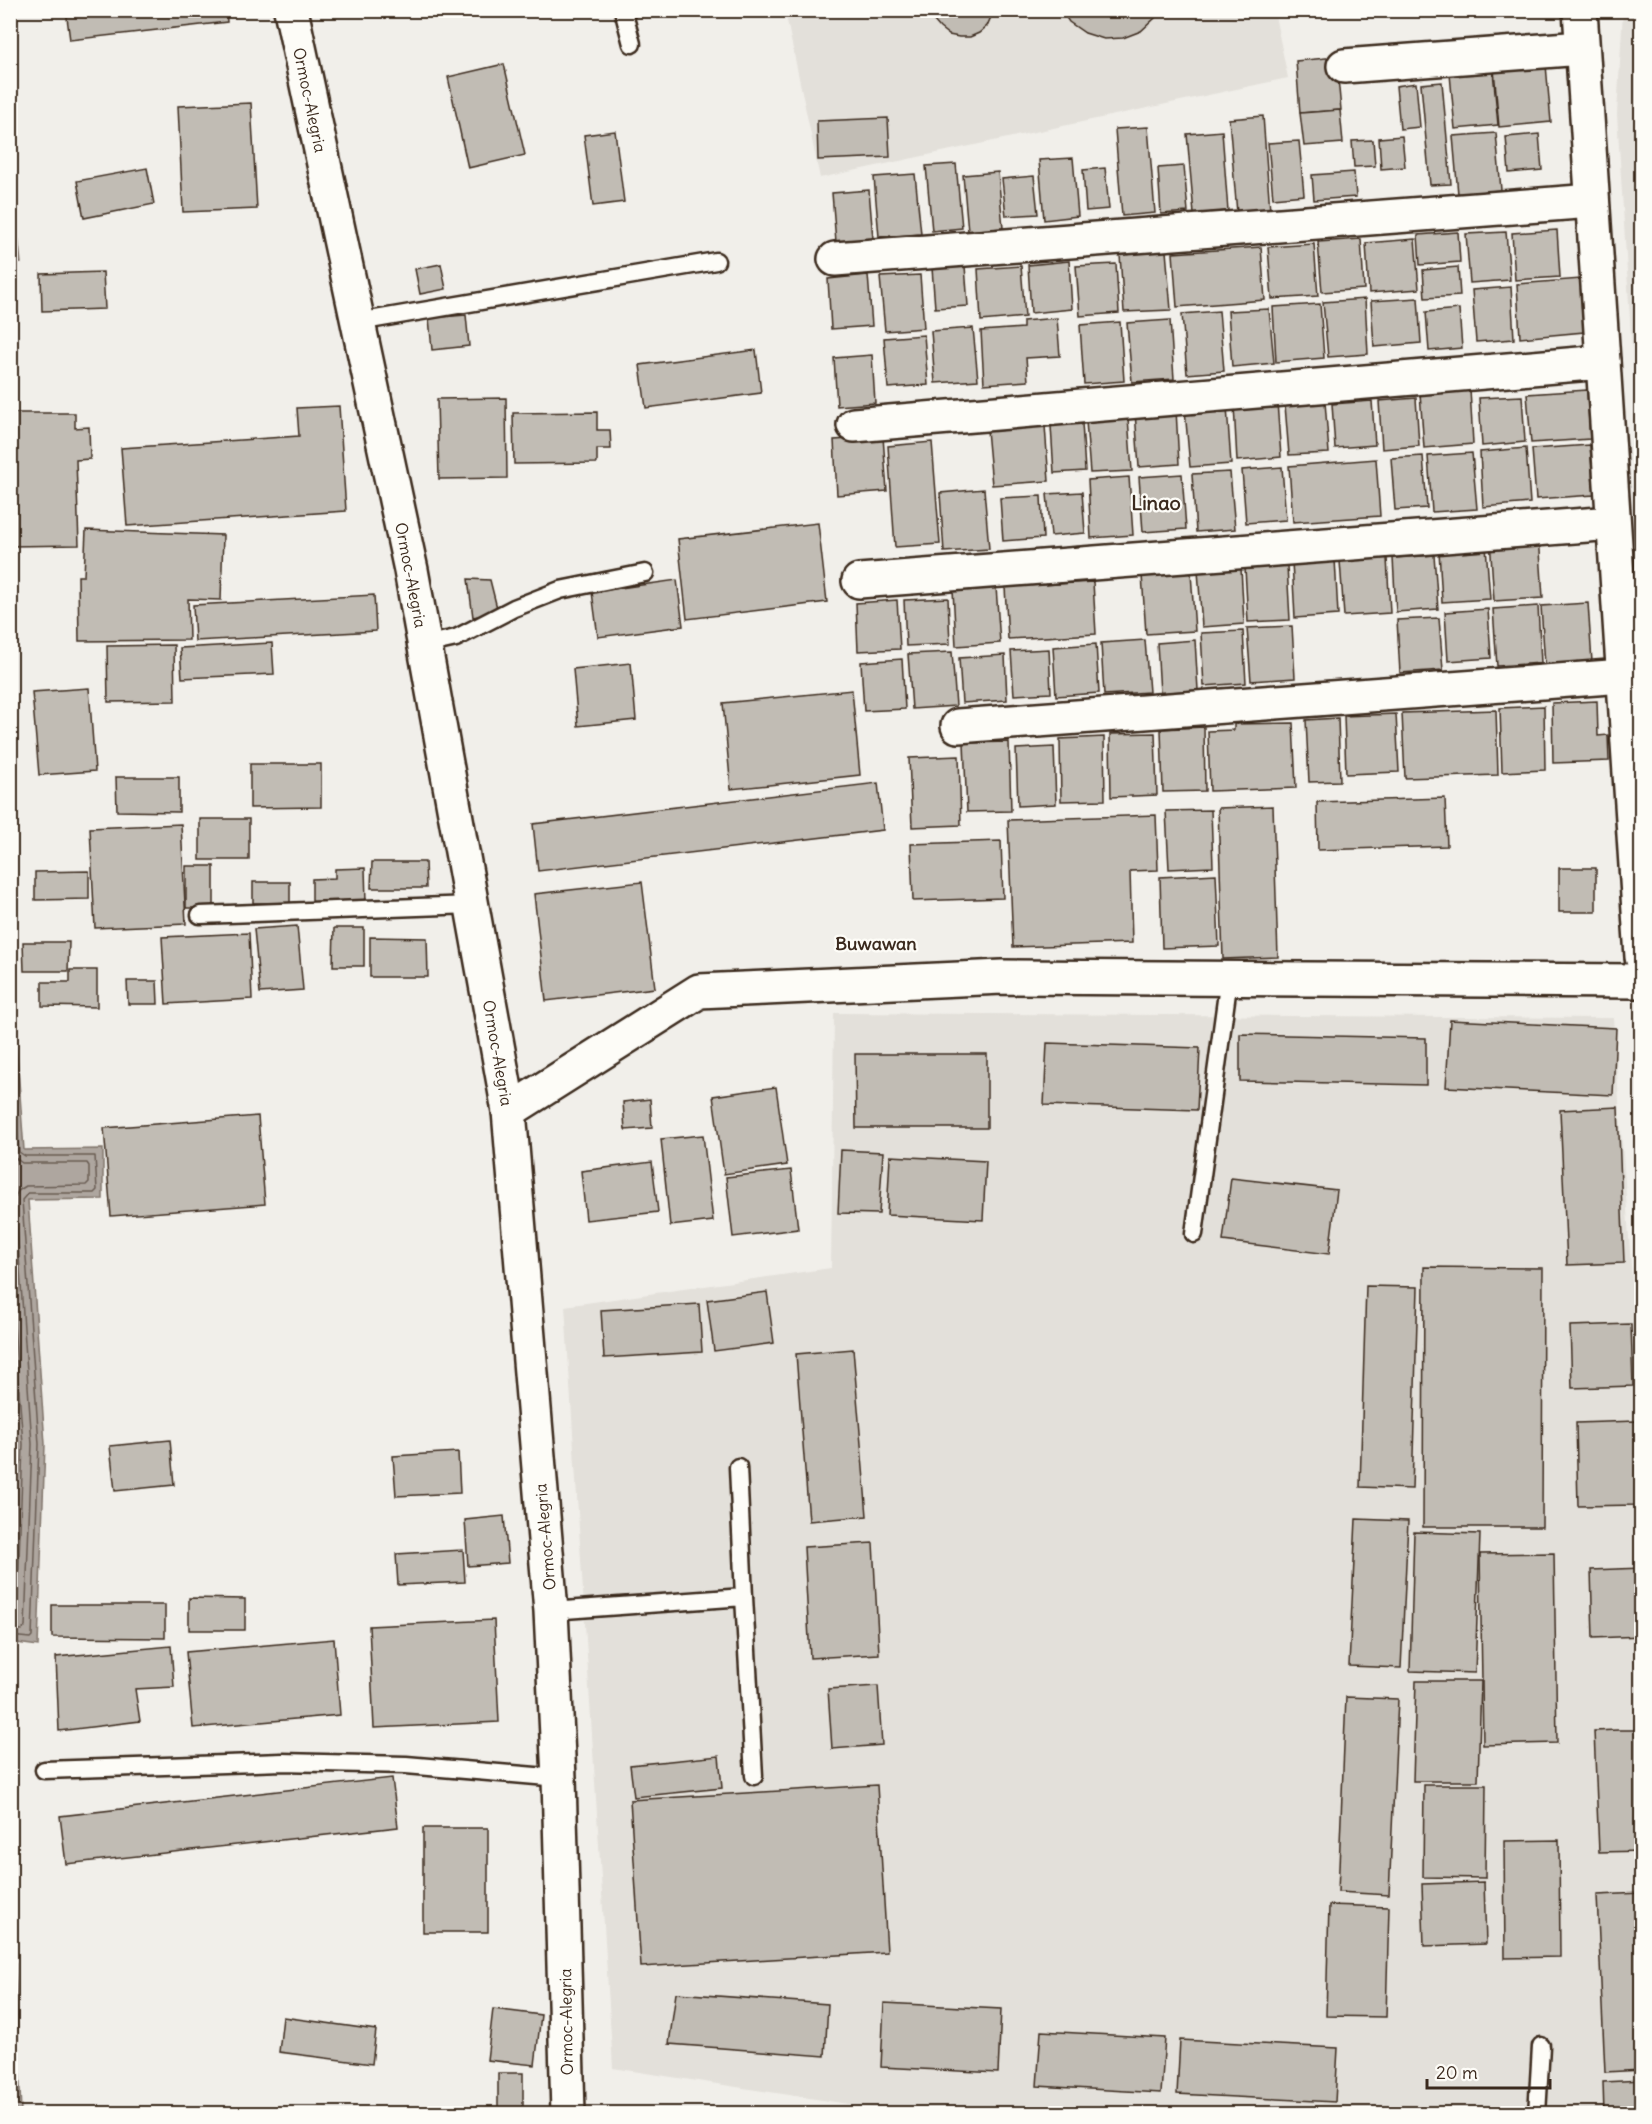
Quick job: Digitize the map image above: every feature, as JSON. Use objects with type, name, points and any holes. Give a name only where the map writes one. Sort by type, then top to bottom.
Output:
[{"type":"street","name":"Ormoc-Alegria","points":[[291,10],[411,570],[508,1111],[551,1611],[560,1778],[568,2114]]},
{"type":"street","points":[[1580,10],[1641,957]]},
{"type":"street","points":[[1344,66],[1582,48]]},
{"type":"street","points":[[835,259],[1592,201]]},
{"type":"street","points":[[854,425],[1602,362]]},
{"type":"street","points":[[859,581],[1613,523]]},
{"type":"street","points":[[958,726],[1623,676]]},
{"type":"street","points":[[508,1111],[699,991],[1002,977],[1641,981]]},
{"type":"lane","points":[[623,10],[632,44]]},
{"type":"lane","points":[[358,322],[716,261]]},
{"type":"lane","points":[[425,645],[456,638],[514,609],[560,590],[645,573]]},
{"type":"lane","points":[[200,915],[472,905]]},
{"type":"lane","points":[[1194,1234],[1229,978]]},
{"type":"lane","points":[[738,1467],[754,1776]]},
{"type":"lane","points":[[551,1611],[744,1597]]},
{"type":"lane","points":[[44,1770],[294,1762],[406,1765],[560,1778]]},
{"type":"lane","points":[[1537,2114],[1541,2046]]},
{"type":"shaded area","points":[[785,11],[1274,11],[1288,78],[820,178]]},
{"type":"shaded area","points":[[1623,11],[1642,11],[1641,492],[1617,114]]},
{"type":"shaded area","points":[[834,1013],[1613,1018],[1642,1416],[1641,2113],[907,2113],[613,2068],[565,1306],[831,1268]]},
{"type":"water","points":[[11,170],[21,263],[10,264]]},
{"type":"water","points":[[10,958],[24,1150],[103,1149],[103,1199],[28,1200],[45,1444],[38,1646],[10,1642]]},
{"type":"water","points":[[11,1868],[21,2113],[21,2114],[10,2113]]},
{"type":"building","points":[[66,10],[226,10],[227,22],[70,40]]},
{"type":"building","points":[[931,10],[994,10],[987,26],[979,33],[970,37],[959,37],[949,35],[940,28],[933,20]]},
{"type":"building","points":[[1061,10],[1159,10],[1155,18],[1141,31],[1123,38],[1104,39],[1085,33],[1069,22]]},
{"type":"building","points":[[1524,10],[1557,10],[1557,15],[1525,15]]},
{"type":"building","points":[[1336,57],[1341,110],[1300,113],[1296,61]]},
{"type":"building","points":[[504,64],[525,155],[468,168],[448,77]]},
{"type":"building","points":[[1546,65],[1551,122],[1499,127],[1494,69]]},
{"type":"building","points":[[1493,71],[1498,125],[1455,129],[1450,74]]},
{"type":"building","points":[[1442,82],[1451,184],[1430,185],[1421,84]]},
{"type":"building","points":[[1416,83],[1420,127],[1400,129],[1396,86]]},
{"type":"building","points":[[251,103],[257,209],[183,212],[178,106]]},
{"type":"building","points":[[1340,110],[1343,143],[1304,146],[1300,113]]},
{"type":"building","points":[[1263,116],[1270,211],[1237,213],[1229,119]]},
{"type":"building","points":[[888,118],[890,157],[818,160],[817,121]]},
{"type":"building","points":[[1148,127],[1155,213],[1122,216],[1115,129]]},
{"type":"building","points":[[615,131],[624,202],[593,206],[584,135]]},
{"type":"building","points":[[1222,131],[1228,211],[1194,214],[1187,134]]},
{"type":"building","points":[[1496,133],[1501,190],[1458,194],[1453,136]]},
{"type":"building","points":[[1539,134],[1542,170],[1509,173],[1506,137]]},
{"type":"building","points":[[1402,136],[1405,167],[1381,169],[1379,138]]},
{"type":"building","points":[[1373,140],[1375,166],[1354,167],[1352,141]]},
{"type":"building","points":[[1299,141],[1304,195],[1273,198],[1268,143]]},
{"type":"building","points":[[1073,158],[1078,216],[1044,220],[1039,160]]},
{"type":"building","points":[[956,164],[962,228],[932,231],[926,166]]},
{"type":"building","points":[[1184,166],[1188,212],[1161,214],[1158,168]]},
{"type":"building","points":[[147,168],[154,204],[84,218],[77,181]]},
{"type":"building","points":[[1105,168],[1109,209],[1086,211],[1083,170]]},
{"type":"building","points":[[998,172],[1003,228],[968,231],[963,175]]},
{"type":"building","points":[[1354,172],[1356,197],[1314,200],[1312,175]]},
{"type":"building","points":[[915,174],[921,234],[879,237],[874,177]]},
{"type":"building","points":[[1034,176],[1038,214],[1006,216],[1002,179]]},
{"type":"building","points":[[869,190],[873,239],[836,242],[832,193]]},
{"type":"building","points":[[1557,230],[1560,277],[1515,280],[1512,233]]},
{"type":"building","points":[[1458,232],[1460,262],[1420,265],[1418,235]]},
{"type":"building","points":[[1506,232],[1510,280],[1470,283],[1466,234]]},
{"type":"building","points":[[1361,239],[1364,289],[1322,292],[1318,242]]},
{"type":"building","points":[[1415,239],[1419,289],[1369,293],[1366,243]]},
{"type":"building","points":[[1314,244],[1318,296],[1272,299],[1268,247]]},
{"type":"building","points":[[1261,247],[1265,300],[1177,307],[1173,253]]},
{"type":"building","points":[[1166,251],[1171,310],[1124,312],[1120,255]]},
{"type":"building","points":[[1069,261],[1072,309],[1031,313],[1028,265]]},
{"type":"building","points":[[441,264],[446,289],[420,294],[415,269]]},
{"type":"building","points":[[1116,264],[1119,313],[1080,316],[1076,266]]},
{"type":"building","points":[[965,266],[968,306],[935,308],[932,268]]},
{"type":"building","points":[[1021,266],[1025,317],[981,321],[978,269]]},
{"type":"building","points":[[1458,267],[1460,296],[1425,298],[1423,270]]},
{"type":"building","points":[[103,272],[105,309],[42,311],[41,274]]},
{"type":"building","points":[[868,275],[872,326],[831,329],[828,279]]},
{"type":"building","points":[[920,275],[924,328],[885,331],[880,277]]},
{"type":"building","points":[[1581,279],[1584,332],[1520,338],[1517,284]]},
{"type":"building","points":[[1511,287],[1514,339],[1476,342],[1472,290]]},
{"type":"building","points":[[1418,298],[1421,343],[1374,347],[1371,301]]},
{"type":"building","points":[[1365,299],[1368,354],[1328,357],[1323,302]]},
{"type":"building","points":[[1320,304],[1324,358],[1276,362],[1273,307]]},
{"type":"building","points":[[1269,309],[1274,363],[1232,367],[1228,311]]},
{"type":"building","points":[[1459,309],[1462,348],[1429,351],[1426,312]]},
{"type":"building","points":[[1219,311],[1224,371],[1187,374],[1182,314]]},
{"type":"building","points":[[466,315],[469,346],[432,350],[429,318]]},
{"type":"building","points":[[1057,318],[1060,356],[1026,358],[1028,381],[984,384],[981,331],[1023,328],[1023,321]]},
{"type":"building","points":[[1170,320],[1174,379],[1132,382],[1127,323]]},
{"type":"building","points":[[1120,322],[1124,381],[1084,384],[1080,325]]},
{"type":"building","points":[[973,328],[978,380],[935,383],[931,331]]},
{"type":"building","points":[[924,335],[928,385],[888,388],[884,338]]},
{"type":"building","points":[[756,350],[761,393],[646,408],[640,365]]},
{"type":"building","points":[[872,355],[875,403],[837,406],[834,358]]},
{"type":"building","points":[[1470,389],[1473,444],[1424,448],[1420,393]]},
{"type":"building","points":[[1587,390],[1590,439],[1531,443],[1527,394]]},
{"type":"building","points":[[1522,396],[1525,442],[1482,446],[1479,398]]},
{"type":"building","points":[[506,398],[507,478],[439,479],[437,399]]},
{"type":"building","points":[[1416,398],[1419,446],[1382,449],[1379,401]]},
{"type":"building","points":[[1372,401],[1375,445],[1335,448],[1332,404]]},
{"type":"building","points":[[1277,402],[1281,457],[1237,461],[1234,405]]},
{"type":"building","points":[[1325,402],[1329,453],[1289,455],[1285,405]]},
{"type":"building","points":[[339,406],[346,511],[127,526],[121,448],[299,436],[297,408]]},
{"type":"building","points":[[1227,407],[1231,464],[1190,467],[1185,410]]},
{"type":"building","points":[[1176,410],[1179,464],[1139,467],[1135,412]]},
{"type":"building","points":[[597,412],[597,430],[610,430],[611,449],[597,449],[597,463],[514,464],[513,413]]},
{"type":"building","points":[[10,413],[75,413],[75,428],[89,427],[90,459],[76,460],[79,545],[10,546]]},
{"type":"building","points":[[1128,418],[1132,471],[1090,473],[1086,421]]},
{"type":"building","points":[[1082,423],[1085,471],[1054,473],[1051,426]]},
{"type":"building","points":[[1045,426],[1049,481],[992,485],[987,430]]},
{"type":"building","points":[[883,437],[887,491],[837,495],[834,440]]},
{"type":"building","points":[[932,442],[940,544],[895,547],[888,446]]},
{"type":"building","points":[[1590,445],[1594,495],[1536,499],[1532,449]]},
{"type":"building","points":[[1526,448],[1530,503],[1483,507],[1480,452]]},
{"type":"building","points":[[1472,453],[1477,509],[1432,512],[1428,456]]},
{"type":"building","points":[[1423,456],[1427,508],[1395,510],[1391,458]]},
{"type":"building","points":[[1376,459],[1380,516],[1293,522],[1289,466]]},
{"type":"building","points":[[1282,467],[1286,520],[1246,523],[1242,470]]},
{"type":"building","points":[[1230,472],[1235,529],[1196,532],[1192,474]]},
{"type":"building","points":[[1182,474],[1186,529],[1143,532],[1139,477]]},
{"type":"building","points":[[1129,477],[1133,535],[1091,538],[1088,480]]},
{"type":"building","points":[[984,489],[989,549],[944,552],[940,493]]},
{"type":"building","points":[[1082,492],[1085,533],[1051,536],[1047,494]]},
{"type":"building","points":[[1041,496],[1043,538],[1003,541],[1000,498]]},
{"type":"building","points":[[818,523],[827,602],[687,619],[678,539]]},
{"type":"building","points":[[86,530],[223,535],[221,600],[188,599],[189,640],[79,641],[78,576],[84,576]]},
{"type":"building","points":[[1539,535],[1543,598],[1494,601],[1490,539]]},
{"type":"building","points":[[1486,547],[1490,599],[1442,602],[1439,550]]},
{"type":"building","points":[[1434,555],[1438,609],[1396,612],[1393,558]]},
{"type":"building","points":[[1387,558],[1390,613],[1344,616],[1340,561]]},
{"type":"building","points":[[1335,559],[1338,615],[1295,618],[1292,561]]},
{"type":"building","points":[[1287,566],[1290,620],[1248,622],[1245,568]]},
{"type":"building","points":[[1241,568],[1244,624],[1202,627],[1198,570]]},
{"type":"building","points":[[1191,573],[1195,631],[1146,634],[1142,575]]},
{"type":"building","points":[[468,579],[490,580],[498,612],[473,617]]},
{"type":"building","points":[[677,580],[683,626],[598,637],[592,592]]},
{"type":"building","points":[[1093,582],[1096,634],[1008,639],[1005,587]]},
{"type":"building","points":[[996,587],[1000,643],[956,646],[953,590]]},
{"type":"building","points":[[374,595],[376,631],[195,641],[193,605]]},
{"type":"building","points":[[948,598],[950,644],[906,646],[904,600]]},
{"type":"building","points":[[897,600],[900,649],[858,651],[856,603]]},
{"type":"building","points":[[1588,603],[1592,662],[1545,665],[1541,606]]},
{"type":"building","points":[[1538,606],[1541,663],[1497,666],[1493,609]]},
{"type":"building","points":[[1488,609],[1491,658],[1448,661],[1445,612]]},
{"type":"building","points":[[1439,618],[1443,670],[1400,673],[1397,620]]},
{"type":"building","points":[[1292,626],[1295,678],[1251,681],[1247,628]]},
{"type":"building","points":[[1243,631],[1246,683],[1204,686],[1201,633]]},
{"type":"building","points":[[1145,640],[1149,692],[1104,695],[1101,643]]},
{"type":"building","points":[[1195,640],[1198,690],[1160,693],[1157,643]]},
{"type":"building","points":[[272,643],[274,674],[182,678],[180,648]]},
{"type":"building","points":[[1096,644],[1099,693],[1056,696],[1053,647]]},
{"type":"building","points":[[174,645],[175,701],[108,702],[107,646]]},
{"type":"building","points":[[1049,649],[1051,693],[1014,695],[1011,651]]},
{"type":"building","points":[[952,652],[956,706],[912,709],[908,654]]},
{"type":"building","points":[[1005,655],[1007,700],[962,703],[959,658]]},
{"type":"building","points":[[902,659],[905,709],[864,711],[861,662]]},
{"type":"building","points":[[631,663],[636,720],[578,726],[573,669]]},
{"type":"building","points":[[89,688],[95,771],[39,775],[32,692]]},
{"type":"building","points":[[852,690],[860,775],[731,789],[723,703]]},
{"type":"building","points":[[1597,701],[1598,736],[1608,735],[1609,761],[1553,763],[1552,703]]},
{"type":"building","points":[[1544,706],[1545,770],[1502,772],[1500,708]]},
{"type":"building","points":[[1496,710],[1498,775],[1405,778],[1402,713]]},
{"type":"building","points":[[1396,714],[1399,772],[1346,774],[1344,716]]},
{"type":"building","points":[[1338,718],[1340,781],[1309,782],[1306,720]]},
{"type":"building","points":[[1293,723],[1296,788],[1210,791],[1208,731],[1234,730],[1234,724]]},
{"type":"building","points":[[1204,727],[1205,791],[1163,792],[1161,729]]},
{"type":"building","points":[[1155,733],[1157,795],[1111,797],[1110,734]]},
{"type":"building","points":[[1104,737],[1105,800],[1061,801],[1060,739]]},
{"type":"building","points":[[1009,742],[1011,811],[967,812],[964,743]]},
{"type":"building","points":[[1054,747],[1056,804],[1018,806],[1016,749]]},
{"type":"building","points":[[959,756],[961,825],[912,827],[909,758]]},
{"type":"building","points":[[250,764],[321,764],[321,807],[250,808]]},
{"type":"building","points":[[116,777],[179,777],[179,812],[117,811]]},
{"type":"building","points":[[878,783],[883,830],[538,871],[533,824]]},
{"type":"building","points":[[1445,798],[1447,846],[1318,850],[1317,802]]},
{"type":"building","points":[[1273,806],[1278,957],[1223,959],[1218,808]]},
{"type":"building","points":[[1211,810],[1213,867],[1169,869],[1166,811]]},
{"type":"building","points":[[1156,815],[1158,870],[1130,871],[1132,943],[1013,947],[1008,820]]},
{"type":"building","points":[[200,819],[249,819],[249,860],[200,860]]},
{"type":"building","points":[[181,824],[186,924],[95,928],[90,828]]},
{"type":"building","points":[[1001,841],[1003,898],[913,901],[911,844]]},
{"type":"building","points":[[372,862],[425,862],[426,888],[371,888]]},
{"type":"building","points":[[186,866],[214,866],[214,908],[186,908]]},
{"type":"building","points":[[365,868],[366,903],[312,903],[312,879],[335,878],[335,869]]},
{"type":"building","points":[[1559,868],[1596,868],[1596,912],[1559,912]]},
{"type":"building","points":[[89,871],[89,899],[35,900],[35,872]]},
{"type":"building","points":[[1216,874],[1219,946],[1162,948],[1160,877]]},
{"type":"building","points":[[253,882],[290,882],[290,903],[253,903]]},
{"type":"building","points":[[642,882],[655,988],[546,1001],[534,894]]},
{"type":"building","points":[[297,926],[303,990],[260,993],[254,929]]},
{"type":"building","points":[[334,928],[364,928],[364,966],[333,966]]},
{"type":"building","points":[[249,933],[252,999],[166,1004],[162,937]]},
{"type":"building","points":[[370,937],[427,938],[428,977],[370,977]]},
{"type":"building","points":[[23,942],[69,942],[68,971],[24,971]]},
{"type":"building","points":[[70,970],[97,970],[97,1007],[42,1006],[42,982],[70,982]]},
{"type":"building","points":[[127,981],[157,981],[158,1004],[128,1004]]},
{"type":"building","points":[[1450,1020],[1616,1028],[1613,1095],[1446,1087]]},
{"type":"building","points":[[1240,1034],[1426,1038],[1426,1085],[1240,1081]]},
{"type":"building","points":[[1047,1043],[1200,1048],[1197,1110],[1044,1105]]},
{"type":"building","points":[[855,1054],[987,1054],[987,1128],[856,1128]]},
{"type":"building","points":[[776,1087],[787,1165],[724,1174],[713,1096]]},
{"type":"building","points":[[650,1099],[652,1128],[625,1130],[623,1102]]},
{"type":"building","points":[[1618,1107],[1624,1263],[1567,1265],[1560,1110]]},
{"type":"building","points":[[258,1116],[265,1204],[111,1216],[104,1128]]},
{"type":"building","points":[[703,1135],[713,1221],[670,1226],[661,1139]]},
{"type":"building","points":[[841,1150],[883,1152],[879,1214],[838,1213]]},
{"type":"building","points":[[890,1156],[986,1161],[983,1220],[887,1215]]},
{"type":"building","points":[[652,1162],[658,1212],[586,1220],[581,1171]]},
{"type":"building","points":[[791,1170],[798,1229],[733,1237],[726,1177]]},
{"type":"building","points":[[1231,1178],[1337,1190],[1329,1254],[1223,1241]]},
{"type":"building","points":[[1424,1267],[1543,1268],[1542,1527],[1423,1527]]},
{"type":"building","points":[[1366,1286],[1418,1287],[1412,1489],[1360,1487]]},
{"type":"building","points":[[767,1292],[774,1343],[714,1351],[707,1300]]},
{"type":"building","points":[[699,1304],[702,1352],[604,1358],[601,1310]]},
{"type":"building","points":[[1631,1324],[1633,1386],[1572,1388],[1570,1326]]},
{"type":"building","points":[[853,1349],[867,1516],[809,1521],[796,1354]]},
{"type":"building","points":[[1636,1421],[1638,1505],[1578,1506],[1576,1423]]},
{"type":"building","points":[[170,1440],[174,1485],[115,1491],[110,1446]]},
{"type":"building","points":[[458,1452],[460,1493],[396,1496],[393,1456]]},
{"type":"building","points":[[504,1516],[508,1563],[468,1566],[465,1520]]},
{"type":"building","points":[[1356,1519],[1408,1521],[1401,1668],[1349,1666]]},
{"type":"building","points":[[1414,1532],[1480,1534],[1475,1673],[1410,1671]]},
{"type":"building","points":[[873,1543],[879,1654],[810,1658],[804,1547]]},
{"type":"building","points":[[463,1550],[465,1582],[398,1585],[396,1554]]},
{"type":"building","points":[[1554,1553],[1557,1743],[1483,1745],[1480,1554]]},
{"type":"building","points":[[1642,1568],[1642,1636],[1593,1638],[1591,1570]]},
{"type":"building","points":[[189,1598],[245,1599],[245,1630],[189,1630]]},
{"type":"building","points":[[52,1605],[165,1605],[165,1638],[52,1637]]},
{"type":"building","points":[[494,1620],[499,1722],[374,1728],[369,1626]]},
{"type":"building","points":[[334,1639],[340,1715],[193,1728],[186,1652]]},
{"type":"building","points":[[171,1646],[174,1687],[135,1689],[140,1721],[59,1731],[56,1657]]},
{"type":"building","points":[[1416,1681],[1481,1681],[1478,1781],[1413,1781]]},
{"type":"building","points":[[878,1686],[882,1745],[832,1749],[828,1689]]},
{"type":"building","points":[[1346,1697],[1398,1699],[1389,1895],[1338,1892]]},
{"type":"building","points":[[1642,1730],[1642,1851],[1599,1852],[1594,1731]]},
{"type":"building","points":[[719,1756],[722,1788],[634,1797],[630,1765]]},
{"type":"building","points":[[392,1778],[398,1827],[66,1864],[60,1816]]},
{"type":"building","points":[[877,1785],[887,1952],[641,1967],[630,1800]]},
{"type":"building","points":[[1424,1785],[1486,1785],[1485,1878],[1423,1877]]},
{"type":"building","points":[[423,1828],[488,1828],[488,1932],[423,1932]]},
{"type":"building","points":[[1559,1840],[1560,1957],[1505,1958],[1504,1841]]},
{"type":"building","points":[[1484,1882],[1486,1944],[1424,1946],[1422,1884]]},
{"type":"building","points":[[1642,1893],[1642,2070],[1605,2072],[1597,1895]]},
{"type":"building","points":[[1329,1905],[1389,1907],[1386,2017],[1326,2016]]},
{"type":"building","points":[[676,1993],[828,2004],[825,2056],[669,2044]]},
{"type":"building","points":[[884,2003],[1001,2009],[998,2073],[881,2067]]},
{"type":"building","points":[[493,2009],[541,2015],[535,2065],[487,2060]]},
{"type":"building","points":[[283,2017],[376,2030],[372,2064],[279,2052]]},
{"type":"building","points":[[1041,2031],[1165,2038],[1161,2093],[1037,2086]]},
{"type":"building","points":[[1180,2040],[1338,2048],[1335,2102],[1177,2094]]},
{"type":"building","points":[[498,2073],[523,2073],[523,2108],[498,2109]]},
{"type":"building","points":[[1642,2080],[1642,2114],[1604,2114],[1603,2082]]},
{"type":"district","name":"Linao","points":[[1156,503]]},
{"type":"district","name":"Buwawan","points":[[876,944]]}]
